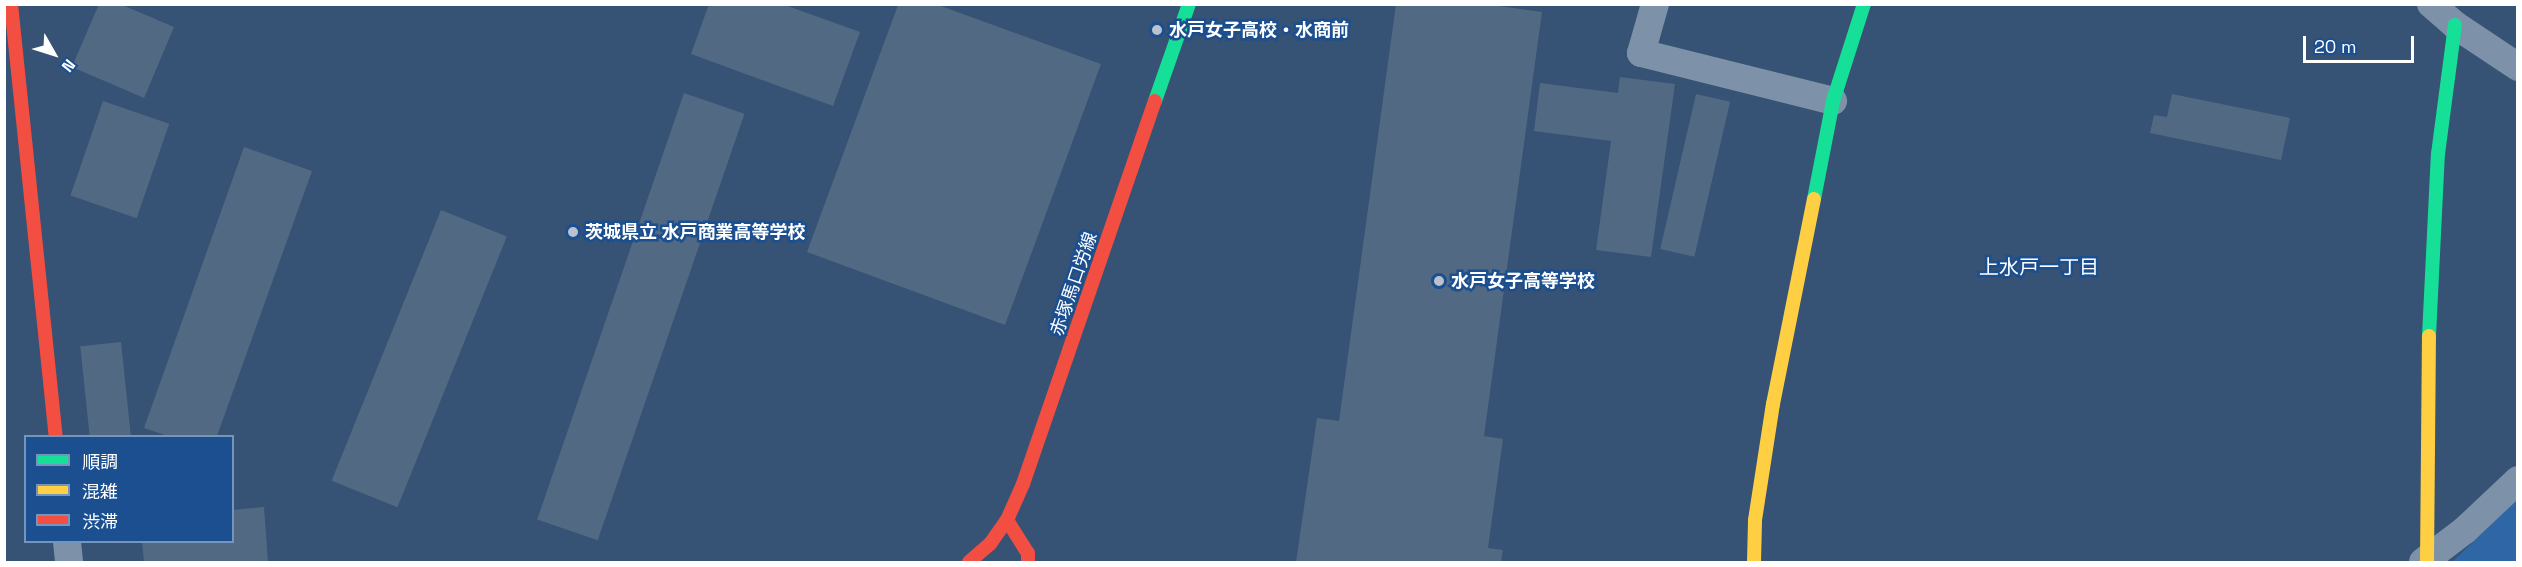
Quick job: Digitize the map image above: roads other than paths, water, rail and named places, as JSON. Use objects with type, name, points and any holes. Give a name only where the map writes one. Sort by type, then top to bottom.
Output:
[{"type":"street","points":[[11,4],[10,41],[56,435]]},
{"type":"street","name":"赤塚馬口労線","points":[[969,562],[990,544],[1007,520],[1028,473],[1189,4]]},
{"type":"street","points":[[1655,4],[1641,53],[1833,101]]},
{"type":"street","points":[[1754,562],[1755,520],[1773,404],[1833,101],[1864,4]]},
{"type":"street","points":[[2430,4],[2455,25],[2517,67]]},
{"type":"street","points":[[2426,562],[2427,386],[2438,154],[2455,25]]},
{"type":"street","points":[[2426,562],[2465,530],[2517,480]]},
{"type":"street","points":[[1007,520],[1028,553],[1028,562]]},
{"type":"street","points":[[67,543],[69,562]]},
{"type":"place","name":"水戸女子高校・水商前","points":[[1157,30]]},
{"type":"place","name":"茨城県立 水戸商業高等学校","points":[[573,232]]},
{"type":"place","name":"水戸女子高等学校","points":[[1439,281]]},
{"type":"district","name":"上水戸一丁目","points":[[2039,267]]}]
